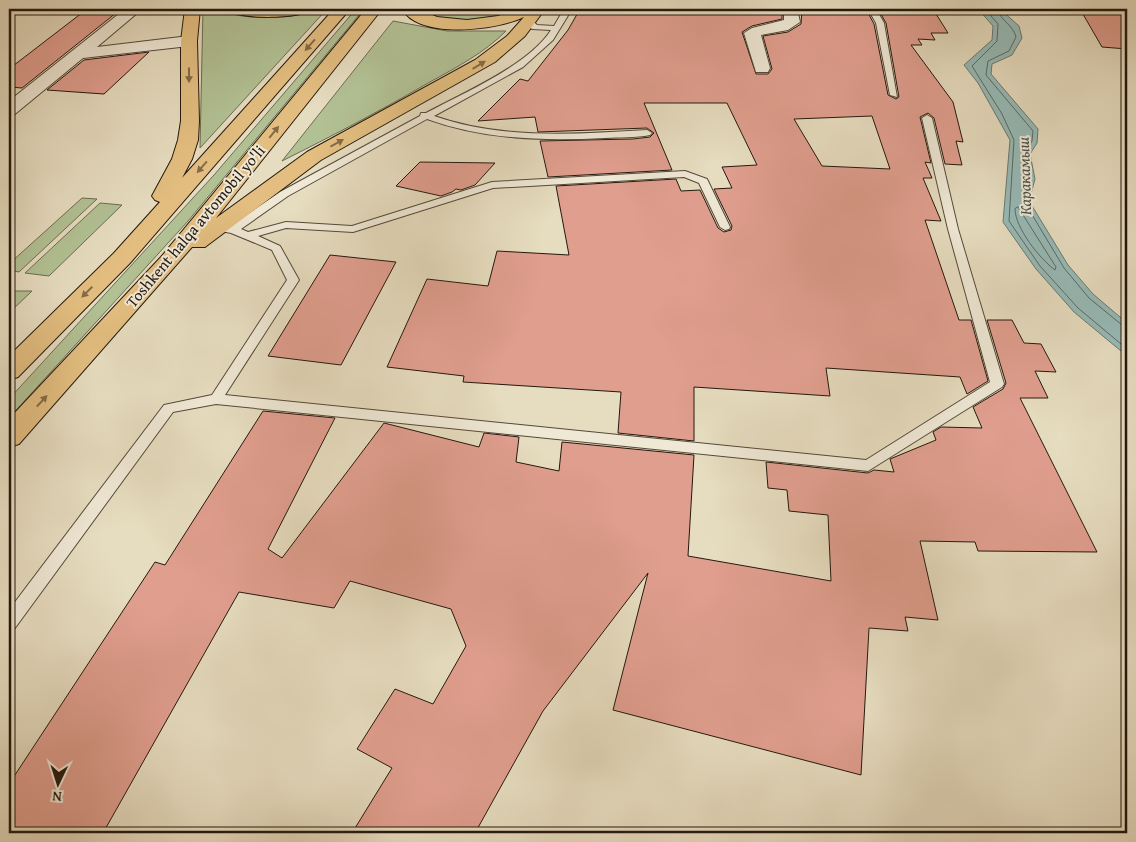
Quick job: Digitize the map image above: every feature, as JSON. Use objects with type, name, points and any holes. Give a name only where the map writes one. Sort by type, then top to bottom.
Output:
[{"type":"highway","points":[[122,258],[166,188],[182,159],[188,140],[190,121],[189,41],[192,9]]},
{"type":"highway","points":[[235,9],[263,12],[304,9]]},
{"type":"highway","name":"Toshkent halqa avtomobil yo'li","points":[[9,371],[122,258],[342,9]]},
{"type":"highway","name":"Toshkent halqa avtomobil yo'li","points":[[9,436],[169,262],[374,9]]},
{"type":"highway","points":[[409,9],[432,21],[467,24],[503,20],[531,13]]},
{"type":"highway","points":[[169,262],[225,229],[314,156],[421,110],[481,64],[504,49],[531,13]]},
{"type":"street","points":[[9,110],[134,9]]},
{"type":"street","points":[[762,68],[752,33],[763,28],[784,27],[792,22],[790,11],[793,9]]},
{"type":"street","points":[[78,54],[189,41]]},
{"type":"lane","points":[[421,110],[520,65],[550,38],[568,9]]},
{"type":"lane","points":[[872,9],[880,23],[894,95]]},
{"type":"lane","points":[[531,13],[535,26],[556,28]]},
{"type":"lane","points":[[421,110],[446,125],[534,138],[647,133]]},
{"type":"lane","points":[[9,623],[169,408],[216,399],[868,466],[997,384],[953,229],[927,118]]},
{"type":"lane","points":[[247,236],[286,225],[352,229],[492,186],[685,174],[704,181],[725,227]]},
{"type":"lane","points":[[216,399],[293,280],[276,248],[225,229]]},
{"type":"green space","points":[[203,9],[263,18],[306,14],[327,9],[200,148]]},
{"type":"green space","points":[[356,9],[364,9],[188,221],[9,418],[9,399],[214,175]]},
{"type":"green space","points":[[419,9],[518,9],[481,21],[454,22],[441,20]]},
{"type":"green space","points":[[393,21],[447,31],[506,31],[489,46],[460,65],[375,113],[282,161]]},
{"type":"green space","points":[[82,198],[97,199],[19,272],[9,270],[9,264]]},
{"type":"green space","points":[[100,203],[122,205],[49,276],[25,273]]},
{"type":"green space","points":[[9,291],[32,291],[9,313]]},
{"type":"water","name":"Каракамыш","points":[[978,9],[1000,9],[1019,26],[1022,38],[1012,55],[992,64],[991,74],[1038,129],[1037,143],[1030,154],[1035,179],[1029,201],[1068,265],[1093,294],[1127,323],[1127,356],[1074,312],[1036,269],[1003,222],[1010,140],[978,83],[964,65],[992,40],[993,26]]},
{"type":"building","points":[[87,9],[121,9],[22,88],[9,87],[9,69]]},
{"type":"building","points":[[580,9],[782,9],[782,19],[752,26],[742,32],[756,74],[768,74],[772,69],[763,36],[788,32],[801,24],[802,9],[866,9],[874,24],[888,95],[896,99],[899,97],[886,23],[878,9],[933,9],[948,33],[931,33],[935,40],[918,39],[922,45],[911,45],[953,102],[963,142],[956,141],[962,165],[945,164],[934,118],[928,113],[920,117],[931,163],[925,162],[932,178],[923,178],[941,221],[925,220],[959,320],[971,320],[988,381],[967,394],[960,377],[826,368],[830,396],[694,387],[694,441],[618,433],[621,392],[463,382],[464,376],[387,367],[427,279],[488,286],[497,251],[569,255],[556,186],[676,179],[681,191],[700,190],[718,228],[724,232],[731,230],[732,226],[714,189],[732,188],[722,167],[757,165],[727,103],[644,103],[672,170],[548,177],[540,141],[633,139],[650,137],[654,133],[647,128],[538,132],[535,117],[478,121],[520,79],[528,81],[568,30]],"holes":[[[872,116],[890,169],[822,166],[794,119]]]},
{"type":"building","points":[[1080,9],[1127,11],[1127,49],[1102,47]]},
{"type":"building","points":[[149,52],[104,94],[47,90],[84,60]]},
{"type":"building","points":[[420,162],[495,163],[475,185],[461,190],[456,189],[441,196],[396,186]]},
{"type":"building","points":[[330,255],[396,262],[341,365],[268,356]]},
{"type":"building","points":[[987,320],[1012,320],[1024,343],[1041,344],[1056,372],[1035,371],[1048,398],[1020,398],[1097,552],[978,551],[975,542],[920,541],[938,620],[905,617],[908,631],[869,628],[861,775],[613,710],[648,573],[543,711],[475,833],[352,833],[392,768],[357,749],[395,689],[433,704],[466,646],[451,609],[350,581],[334,608],[239,592],[103,833],[9,833],[9,784],[155,562],[165,565],[263,411],[335,418],[268,549],[282,558],[384,423],[479,447],[484,433],[519,437],[516,462],[559,471],[562,442],[694,455],[688,556],[831,581],[828,515],[789,511],[787,490],[768,488],[766,462],[868,473],[874,470],[894,472],[890,459],[936,440],[933,432],[941,427],[982,428],[973,407],[1003,389],[1006,383]]}]
